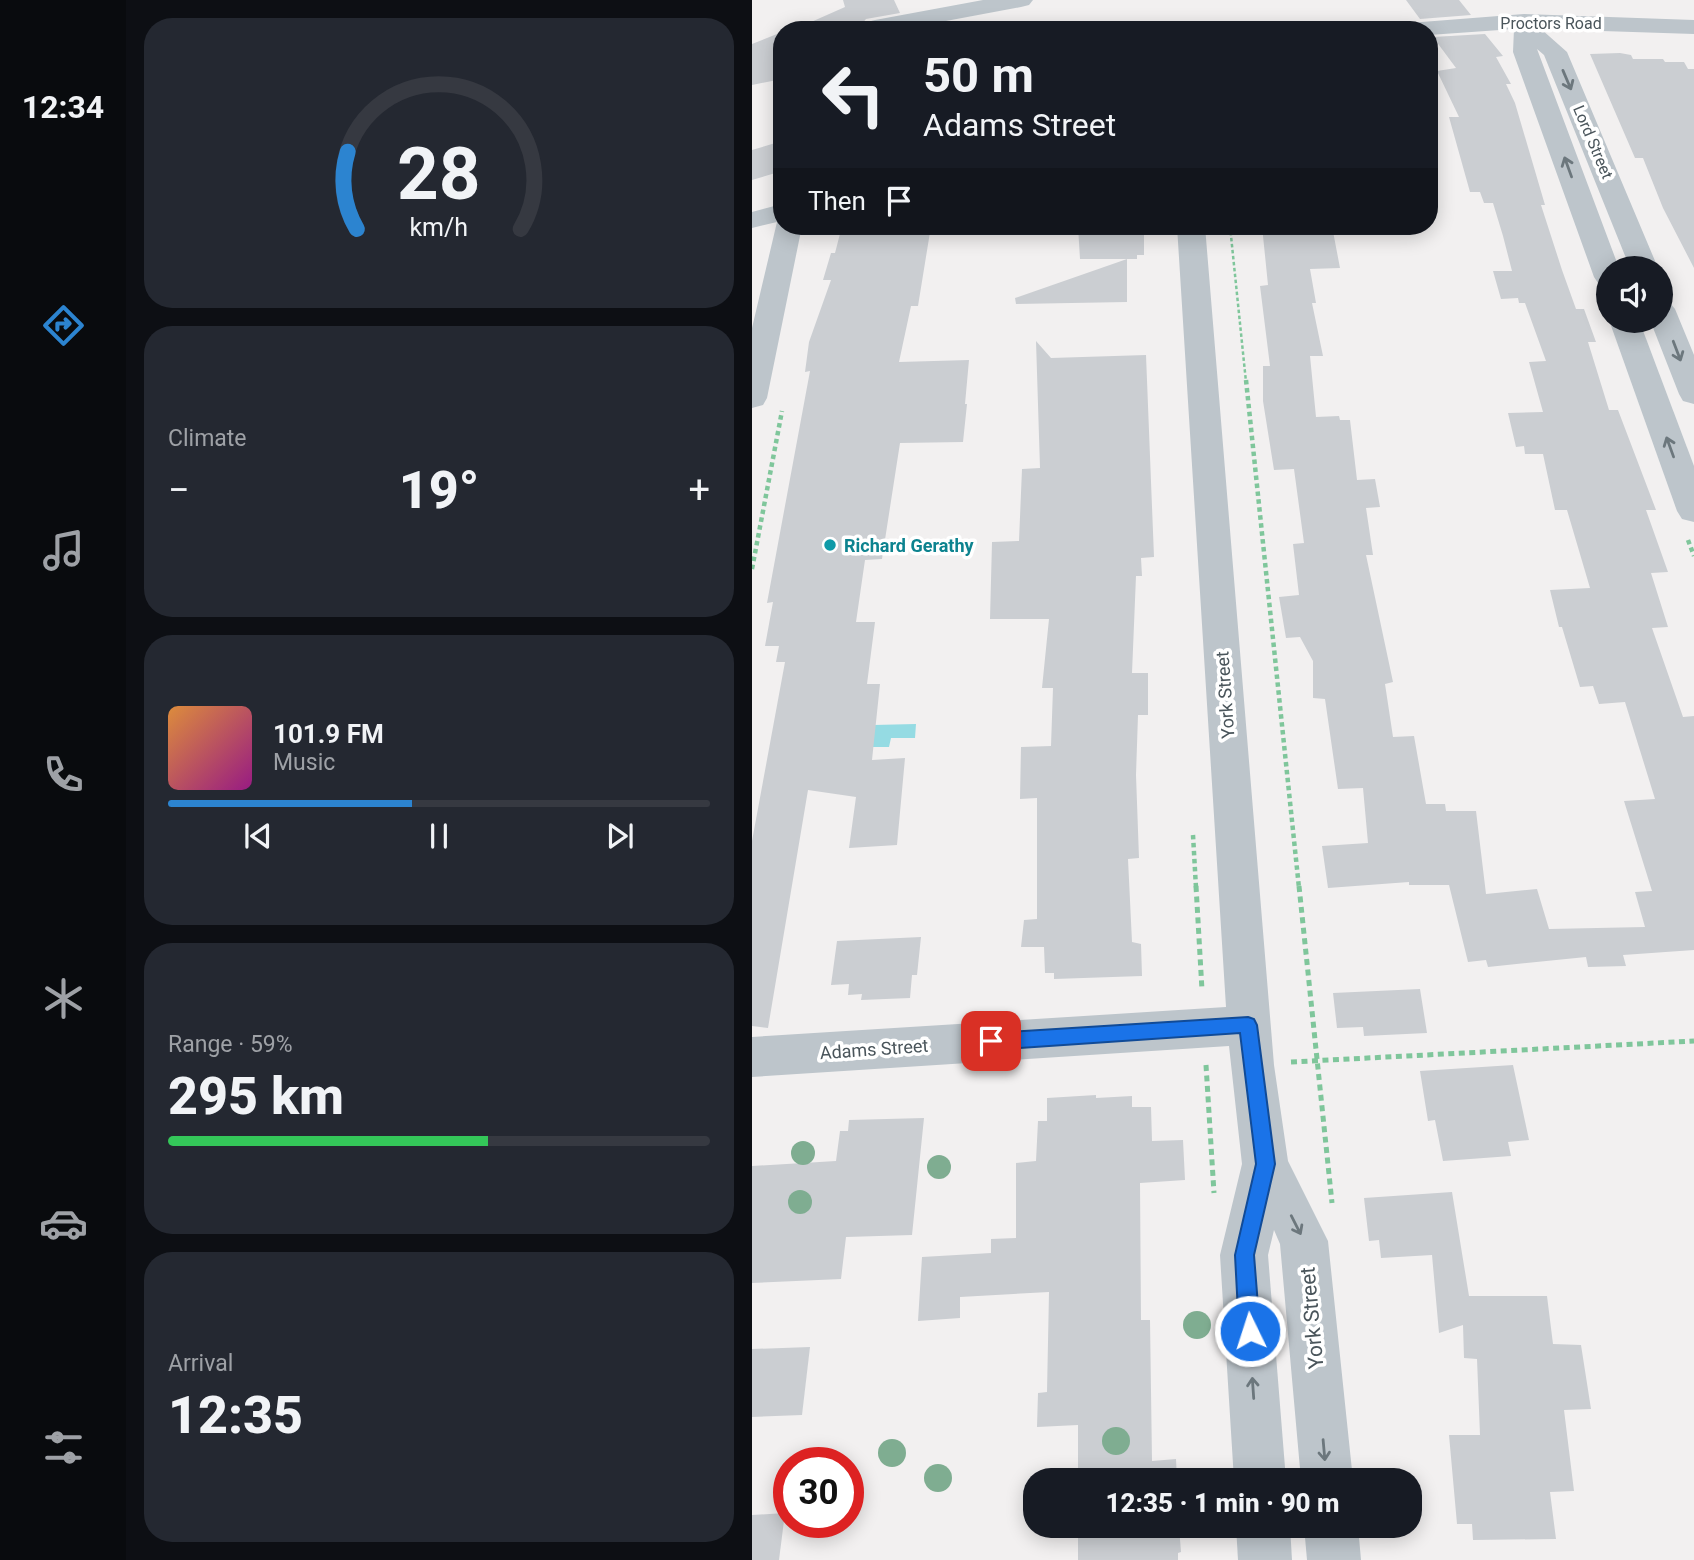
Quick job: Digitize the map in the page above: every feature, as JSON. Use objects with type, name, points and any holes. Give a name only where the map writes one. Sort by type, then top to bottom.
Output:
[{"type":"street","points":[[920,21],[1028,7]]},
{"type":"street","name":"Proctors Road","points":[[1438,23],[1694,27]]},
{"type":"street","name":"Proctors Road","points":[[1525,25],[1694,33]]},
{"type":"street","name":"Lord Street","points":[[1525,25],[1555,52],[1639,256]]},
{"type":"street","name":"Lord Street","points":[[1525,25],[1525,52],[1600,256]]},
{"type":"street","points":[[1578,195],[1615,194]]},
{"type":"street","points":[[752,220],[773,214]]},
{"type":"street","points":[[752,398],[786,235]]},
{"type":"street","name":"York Street","points":[[1192,235],[1248,1025],[1265,1164],[1304,1241],[1326,1468]]},
{"type":"street","points":[[1629,333],[1694,511]]},
{"type":"street","points":[[1670,333],[1694,394]]},
{"type":"street","name":"Adams Street","points":[[752,1057],[1248,1025]]},
{"type":"street","name":"York Street","points":[[1259,1468],[1244,1255],[1265,1164]]},
{"type":"street","points":[[1264,1538],[1265,1560]]},
{"type":"street","points":[[1332,1538],[1334,1560]]},
{"type":"path","points":[[1231,235],[1333,1209]]},
{"type":"path","points":[[1334,1058],[1694,1041]]},
{"type":"water","points":[[916,724],[915,738],[891,738],[889,747],[869,747],[873,725]]},
{"type":"building","points":[[843,0],[894,0],[900,13],[864,21],[813,21],[845,7]]},
{"type":"building","points":[[1406,0],[1459,0],[1471,15],[1420,19]]},
{"type":"building","points":[[1485,34],[1503,56],[1496,57],[1511,84],[1506,84],[1515,103],[1545,205],[1541,205],[1562,270],[1576,309],[1584,309],[1596,342],[1588,342],[1609,410],[1618,410],[1656,510],[1646,510],[1668,572],[1651,573],[1668,627],[1652,628],[1683,717],[1694,716],[1694,950],[1623,955],[1626,966],[1588,967],[1586,957],[1488,967],[1486,960],[1468,962],[1449,885],[1409,885],[1409,882],[1328,888],[1322,846],[1368,843],[1363,788],[1338,789],[1325,699],[1313,698],[1313,661],[1300,637],[1286,638],[1279,597],[1299,595],[1293,544],[1304,543],[1294,469],[1274,470],[1263,401],[1263,366],[1270,366],[1260,286],[1268,285],[1263,235],[1334,235],[1340,268],[1310,269],[1316,303],[1312,303],[1323,356],[1310,356],[1316,417],[1339,416],[1340,420],[1350,420],[1357,480],[1375,479],[1380,507],[1366,508],[1373,555],[1366,555],[1393,682],[1385,684],[1393,737],[1414,736],[1426,804],[1445,804],[1446,811],[1476,811],[1486,894],[1537,889],[1549,929],[1645,927],[1635,892],[1652,891],[1624,801],[1655,799],[1625,702],[1599,704],[1593,686],[1580,687],[1562,627],[1559,627],[1550,590],[1590,588],[1567,510],[1555,510],[1543,454],[1525,454],[1524,446],[1516,447],[1508,413],[1543,412],[1529,362],[1546,361],[1525,303],[1519,303],[1518,298],[1501,299],[1493,271],[1512,271],[1493,203],[1484,203],[1480,192],[1470,192],[1449,117],[1459,117],[1438,73],[1438,71],[1456,68],[1438,44],[1438,37]]},
{"type":"building","points":[[773,36],[773,81],[752,85],[752,44]]},
{"type":"building","points":[[1590,54],[1631,55],[1633,59],[1684,62],[1688,69],[1694,69],[1694,268],[1663,208],[1643,158],[1635,158]]},
{"type":"building","points":[[773,144],[773,174],[752,180],[752,150]]},
{"type":"building","points":[[840,235],[930,235],[918,306],[911,306],[899,362],[969,360],[967,404],[963,442],[900,443],[882,559],[865,560],[856,622],[875,622],[867,684],[880,684],[872,760],[905,758],[897,845],[849,848],[856,797],[808,790],[768,1028],[752,1026],[752,841],[785,662],[776,662],[779,646],[765,646],[773,602],[767,603],[810,371],[805,372],[809,342],[831,280],[823,280],[831,253],[835,253]]},
{"type":"building","points":[[1079,235],[1144,235],[1144,255],[1137,255],[1137,259],[1080,259]]},
{"type":"building","points":[[1127,259],[1127,302],[1016,304],[1015,298]]},
{"type":"building","points":[[1036,341],[1051,358],[1146,355],[1154,557],[1141,558],[1142,576],[1136,576],[1132,673],[1148,673],[1148,715],[1138,715],[1136,775],[1139,858],[1128,859],[1132,942],[1141,944],[1142,976],[1054,979],[1054,973],[1045,973],[1044,947],[1021,947],[1024,920],[1037,919],[1037,798],[1020,799],[1021,747],[1051,746],[1053,688],[1042,688],[1049,619],[990,619],[992,542],[1019,541],[1022,469],[1040,468]]},
{"type":"building","points":[[921,937],[917,975],[912,975],[910,998],[861,1000],[862,994],[848,995],[849,984],[831,985],[837,941]]},
{"type":"building","points":[[1420,989],[1427,1033],[1364,1036],[1363,1027],[1337,1028],[1333,993]]},
{"type":"building","points":[[1513,1065],[1529,1140],[1508,1142],[1511,1156],[1443,1161],[1435,1120],[1428,1121],[1420,1071]]},
{"type":"building","points":[[1132,1096],[1132,1107],[1151,1107],[1152,1141],[1183,1140],[1185,1180],[1140,1183],[1141,1320],[1150,1320],[1152,1461],[1176,1459],[1176,1468],[1078,1468],[1078,1425],[1037,1427],[1038,1393],[1047,1392],[1049,1292],[960,1297],[960,1318],[918,1321],[922,1257],[991,1253],[991,1239],[1016,1238],[1016,1163],[1036,1161],[1038,1121],[1047,1121],[1047,1098]]},
{"type":"building","points":[[924,1118],[912,1235],[846,1237],[841,1279],[752,1283],[752,1166],[836,1161],[840,1131],[848,1131],[849,1120]]},
{"type":"building","points":[[1452,1192],[1469,1296],[1547,1296],[1553,1344],[1581,1345],[1591,1409],[1564,1410],[1574,1491],[1550,1492],[1556,1539],[1473,1540],[1472,1524],[1457,1524],[1449,1435],[1480,1435],[1477,1359],[1464,1358],[1463,1325],[1439,1333],[1432,1255],[1381,1258],[1379,1240],[1369,1241],[1364,1198]]},
{"type":"building","points":[[810,1347],[802,1415],[752,1417],[752,1349]]},
{"type":"building","points":[[773,1514],[773,1538],[782,1538],[779,1560],[752,1560],[752,1515]]},
{"type":"building","points":[[1078,1538],[1180,1538],[1181,1552],[1178,1553],[1178,1560],[1078,1560]]},
{"type":"place","name":"Richard Gerathy","points":[[830,545]]},
{"type":"route","points":[[991,1041],[1248,1025],[1265,1164],[1244,1255],[1250,1331]]}]
